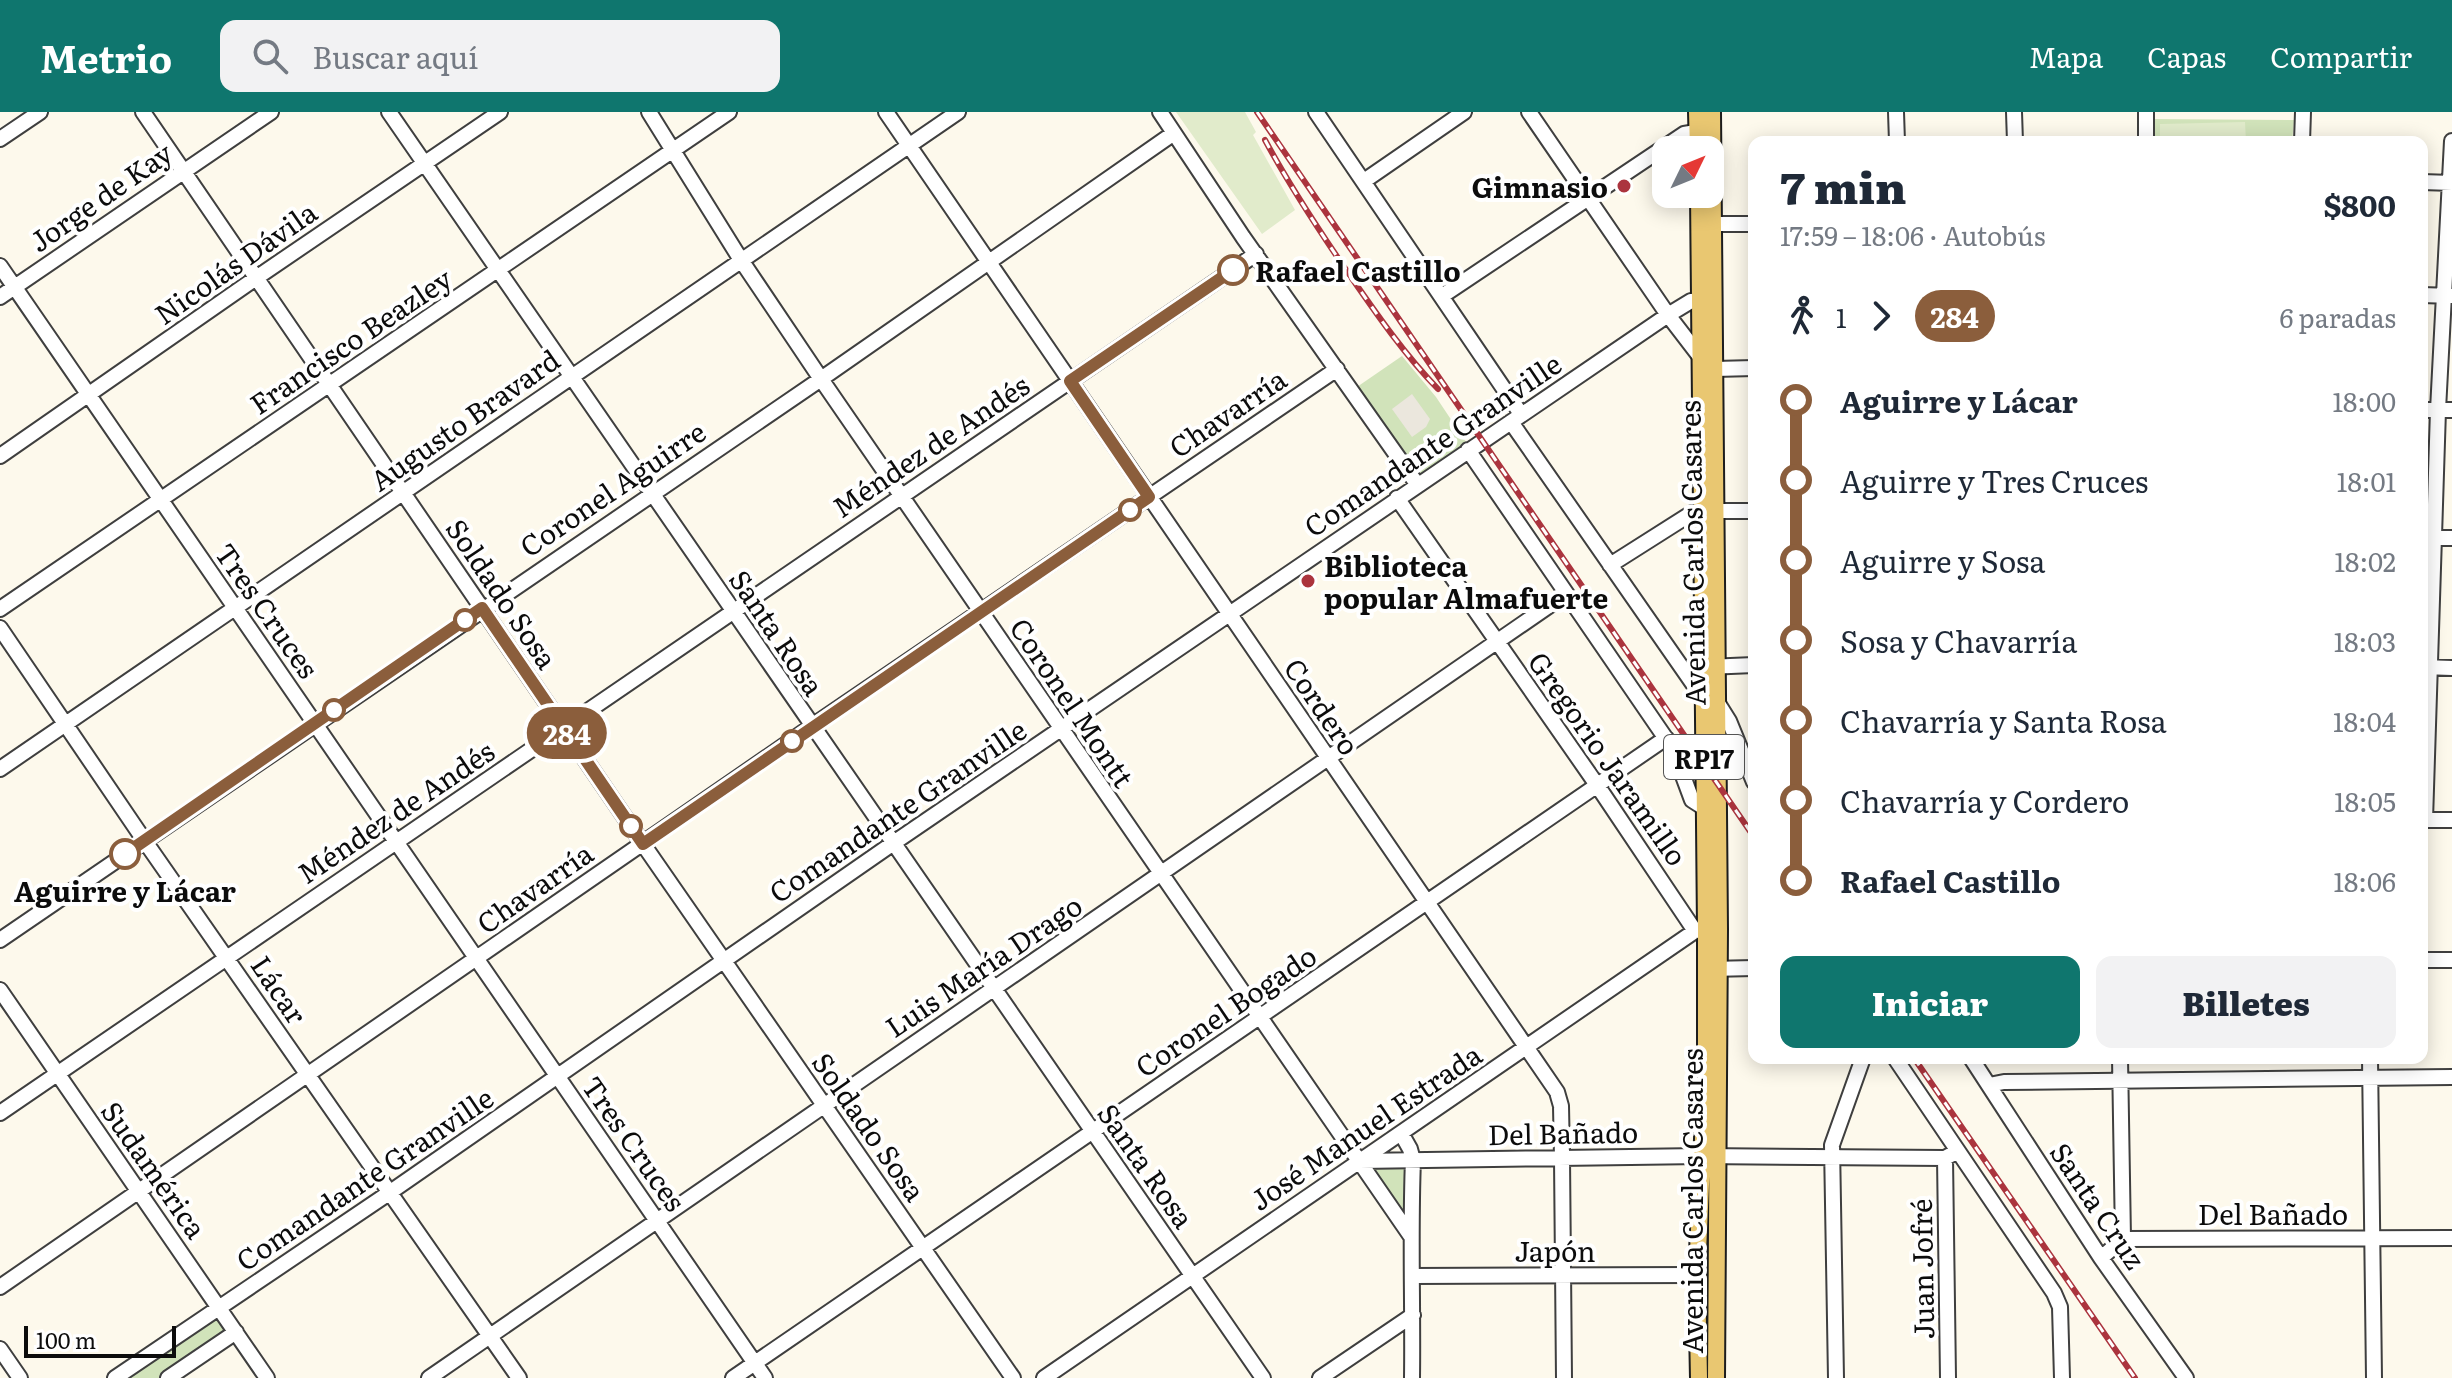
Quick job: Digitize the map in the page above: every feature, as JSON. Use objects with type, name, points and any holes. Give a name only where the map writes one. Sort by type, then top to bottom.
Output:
[{"type":"main road","name":"Avenida Carlos Casares","points":[[1697,112],[1705,130],[1714,224],[1708,300],[1708,363],[1711,702],[1717,833],[1707,929]]},
{"type":"main road","name":"Avenida Carlos Casares","points":[[1703,136],[1712,112]]},
{"type":"main road","name":"Avenida Carlos Casares","points":[[1700,208],[1708,300]]},
{"type":"main road","name":"Avenida Carlos Casares","points":[[1711,702],[1706,809],[1707,929],[1712,969],[1709,1157],[1716,1378]]},
{"type":"main road","name":"Avenida Carlos Casares","points":[[1699,1378],[1697,1275],[1709,1157]]},
{"type":"street","points":[[0,139],[40,112]]},
{"type":"street","name":"Soldado Sosa","points":[[143,112],[643,844],[1013,1378]]},
{"type":"street","name":"Jorge de Kay","points":[[0,297],[271,112]]},
{"type":"street","name":"Santa Rosa","points":[[389,112],[1263,1378]]},
{"type":"street","name":"Nicolás Dávila","points":[[0,456],[500,112]]},
{"type":"street","name":"Coronel Montt","points":[[649,112],[741,260],[821,379],[1410,1235]]},
{"type":"street","name":"Francisco Beazley","points":[[0,609],[729,112]]},
{"type":"street","name":"Cordero","points":[[886,112],[1527,1046],[1560,1099],[1564,1378]]},
{"type":"street","name":"Augusto Bravard","points":[[0,769],[958,112]]},
{"type":"street","points":[[1160,112],[1417,484]]},
{"type":"street","points":[[1316,112],[1442,296],[1610,565],[1683,669],[1729,721],[1748,767]]},
{"type":"street","points":[[1364,181],[1464,112]]},
{"type":"street","points":[[1529,112],[1668,315],[1708,363],[1748,367]]},
{"type":"street","points":[[1896,112],[1897,136]]},
{"type":"street","points":[[2014,112],[2015,136]]},
{"type":"street","points":[[2146,112],[2146,136]]},
{"type":"street","points":[[2302,136],[2303,112]]},
{"type":"street","points":[[1442,296],[1684,134],[1705,130]]},
{"type":"street","name":"Coronel Aguirre","points":[[0,940],[821,379],[1174,133]]},
{"type":"street","points":[[2452,141],[2445,410],[2428,537],[2452,538]]},
{"type":"street","points":[[2428,182],[2451,183]]},
{"type":"street","points":[[1714,224],[1748,224]]},
{"type":"street","name":"Méndez de Andés","points":[[0,1113],[1256,254]]},
{"type":"street","name":"Tres Cruces","points":[[0,266],[765,1378]]},
{"type":"street","points":[[2428,295],[2448,296]]},
{"type":"street","name":"Comandante Granville","points":[[115,1378],[389,1193],[1417,484],[1668,315],[1691,301],[1708,300]]},
{"type":"street","name":"Chavarría","points":[[0,1287],[811,727],[1337,369]]},
{"type":"street","points":[[1468,450],[1666,738],[1692,800],[1706,809]]},
{"type":"street","name":"Gregorio Jaramillo","points":[[1397,498],[1597,785],[1707,929]]},
{"type":"street","points":[[1610,565],[1684,517],[1710,511],[1748,511]]},
{"type":"street","name":"Luis María Drago","points":[[429,1378],[1566,594]]},
{"type":"street","name":"Lácar","points":[[0,628],[307,1076],[519,1378]]},
{"type":"street","points":[[1683,669],[1748,665]]},
{"type":"street","points":[[2428,667],[2452,668]]},
{"type":"street","name":"Coronel Bogado","points":[[733,1378],[1666,738]]},
{"type":"street","points":[[2428,820],[2452,820]]},
{"type":"street","name":"José Manuel Estrada","points":[[1044,1378],[1527,1046],[1707,929]]},
{"type":"street","points":[[2428,960],[2452,960]]},
{"type":"street","points":[[1712,969],[1748,968]]},
{"type":"street","name":"Sudamérica","points":[[0,990],[267,1378]]},
{"type":"street","points":[[1836,1378],[1832,1156],[1835,1137],[1861,1064]]},
{"type":"street","points":[[1898,1064],[1951,1155],[2049,1284],[2060,1307],[2062,1378]]},
{"type":"street","name":"Santa Cruz","points":[[1975,1064],[2101,1258],[2186,1378]]},
{"type":"street","points":[[2101,1258],[2123,1239],[2120,1064]]},
{"type":"street","points":[[2370,1064],[2374,1378]]},
{"type":"street","points":[[1989,1085],[2004,1082],[2452,1077]]},
{"type":"street","name":"Coronel Montt","points":[[1401,1133],[1413,1160],[1410,1235],[1413,1276],[1412,1378]]},
{"type":"street","name":"Del Bañado","points":[[1360,1161],[1951,1155]]},
{"type":"street","name":"Juan Jofré","points":[[1948,1378],[1951,1155]]},
{"type":"street","name":"Del Bañado","points":[[2123,1239],[2452,1238]]},
{"type":"street","name":"Japón","points":[[1413,1276],[1697,1275]]},
{"type":"street","points":[[1320,1378],[1413,1315]]},
{"type":"street","points":[[168,1378],[236,1332]]},
{"type":"street","points":[[0,1349],[20,1378]]},
{"type":"green space","points":[[1176,112],[1245,112],[1256,132],[1253,135],[1295,210],[1262,234]]},
{"type":"green space","points":[[2153,119],[2294,120],[2293,136],[2153,136]]},
{"type":"green space","points":[[2245,122],[2246,136],[2160,136],[2160,124]]},
{"type":"green space","points":[[1402,356],[1436,397],[1466,442],[1416,477],[1354,389]]},
{"type":"green space","points":[[1404,1165],[1403,1213],[1369,1167]]},
{"type":"green space","points":[[214,1320],[220,1321],[225,1330],[223,1336],[160,1378],[126,1378]]},
{"type":"shaded area","points":[[1412,394],[1430,419],[1426,427],[1412,437],[1392,409]]},
{"type":"railway","points":[[1257,112],[1748,828]]},
{"type":"railway","points":[[1265,140],[1306,210],[1361,292],[1403,349],[1438,389]]},
{"type":"railway","points":[[1918,1064],[2135,1378]]},
{"type":"bus line","name":"284","points":[[125,854],[482,608],[643,844],[1149,497],[1070,381],[1233,270]]},
{"type":"place","name":"Gimnasio","points":[[1624,186]]},
{"type":"place","name":"Rafael Castillo","points":[[1233,270]]},
{"type":"place","name":"Biblioteca popular Almafuerte","points":[[1308,581]]},
{"type":"place","name":"Aguirre y Lácar","points":[[125,854]]}]
